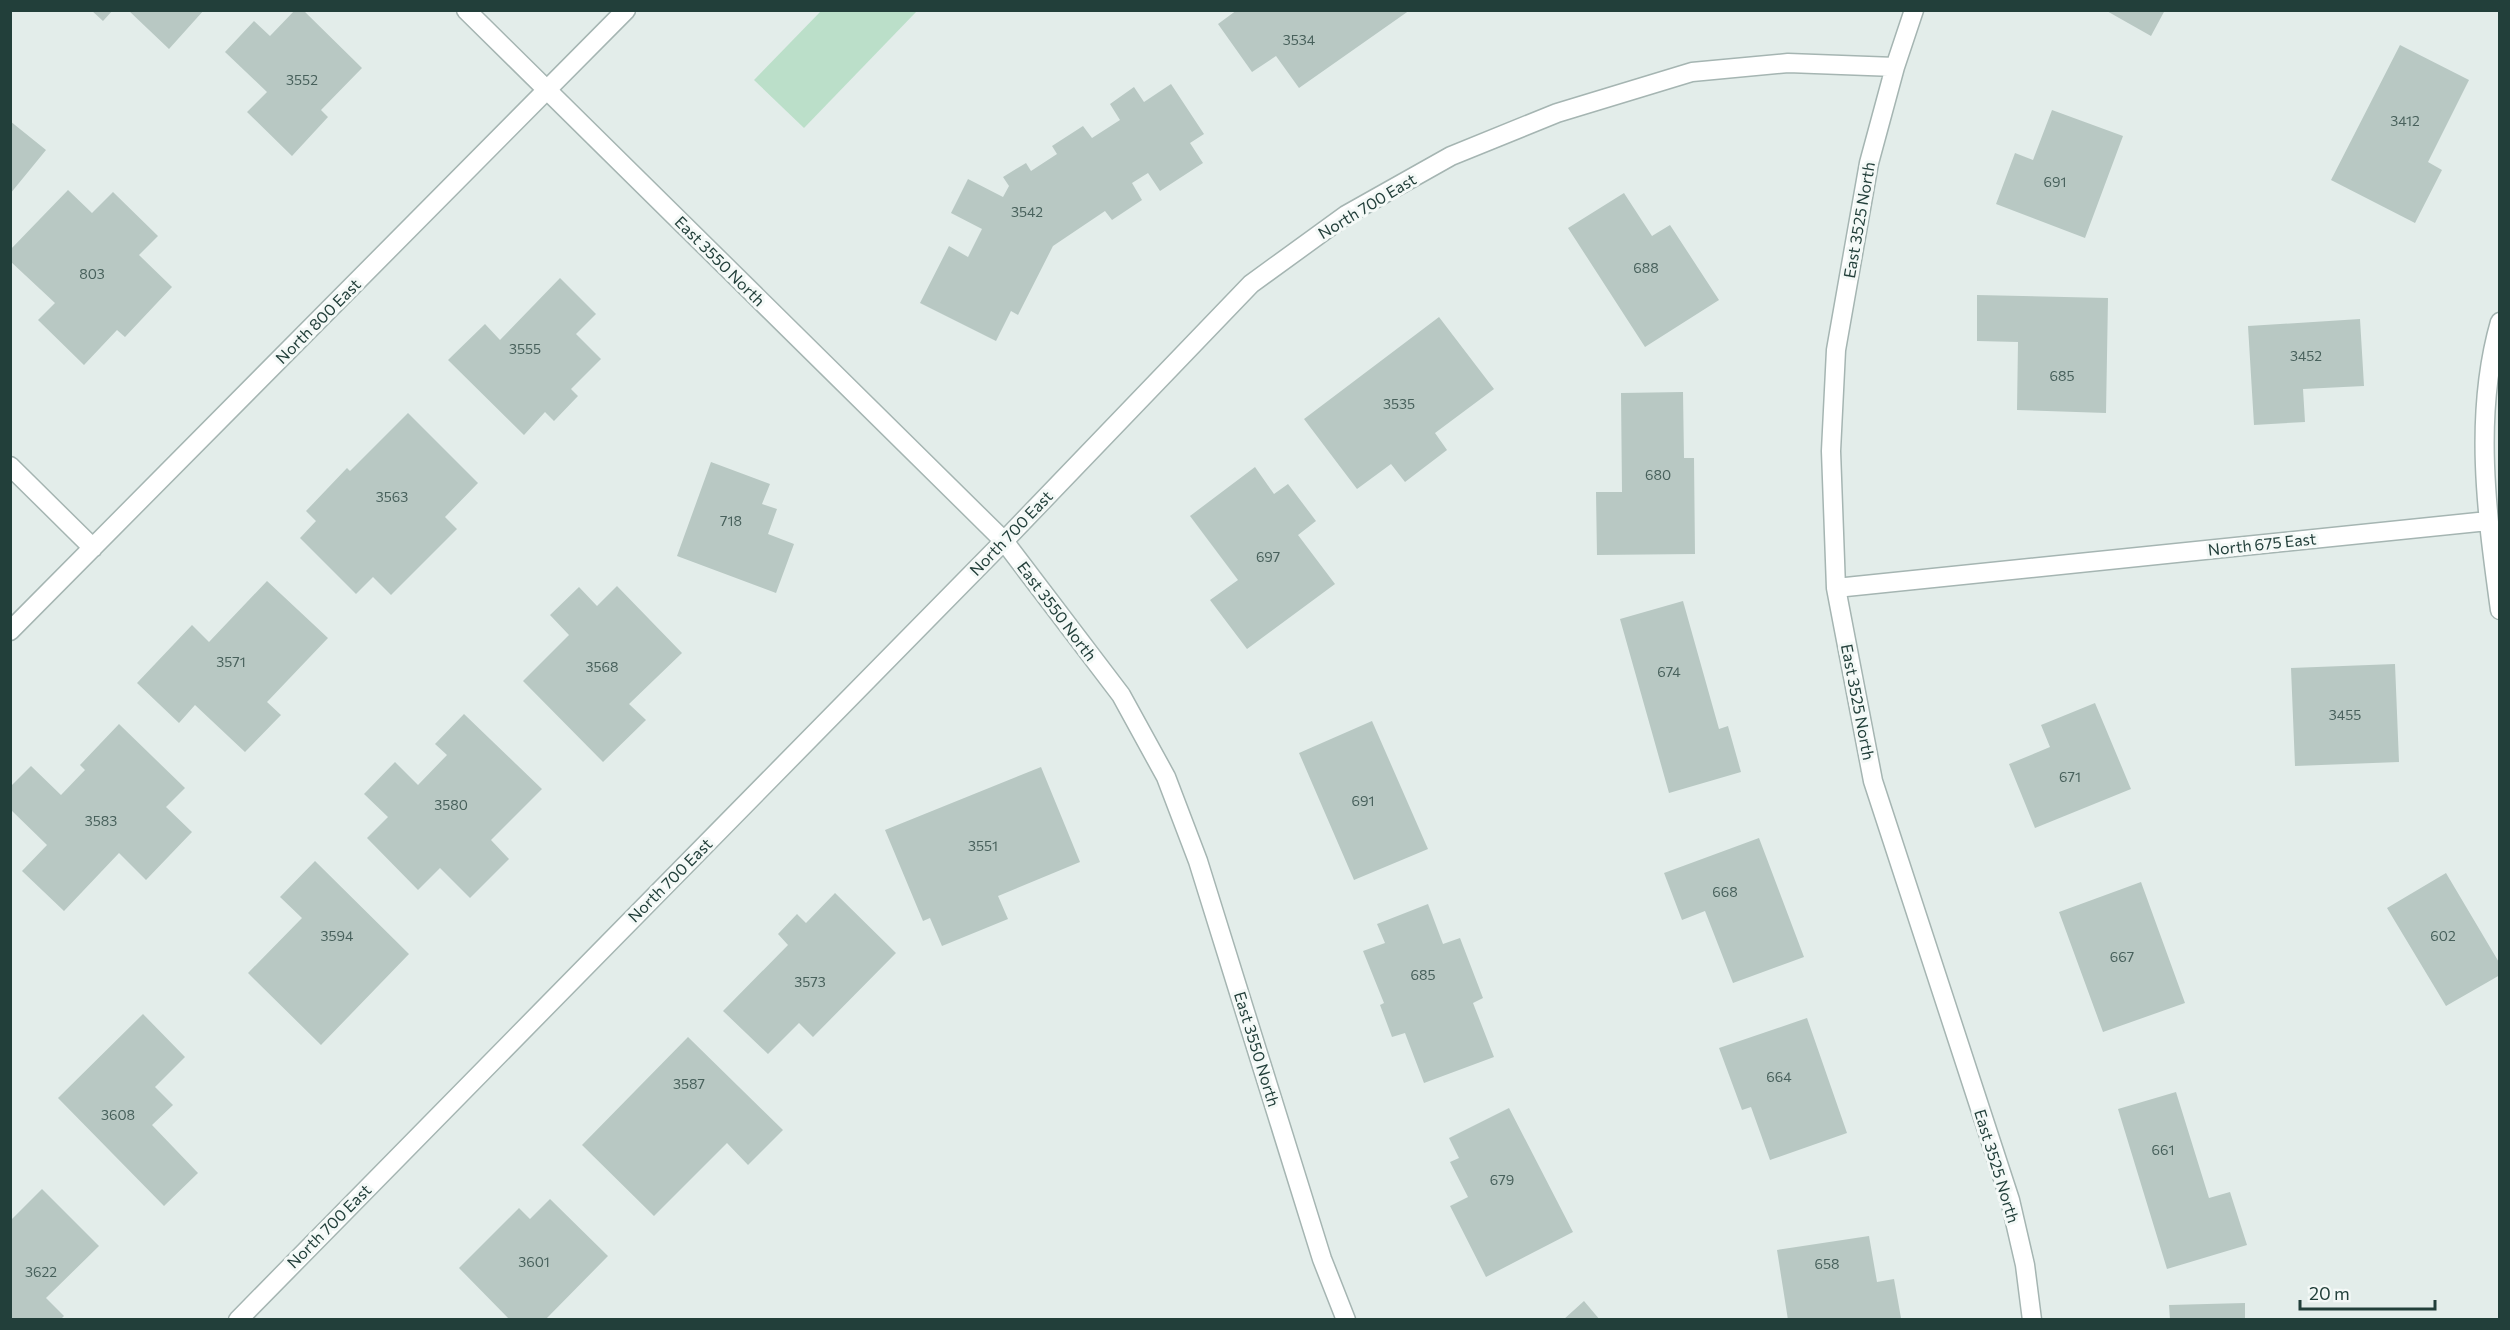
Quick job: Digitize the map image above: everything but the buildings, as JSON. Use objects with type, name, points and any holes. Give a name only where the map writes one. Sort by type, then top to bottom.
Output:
[{"type":"street","name":"East 3550 North","points":[[466,10],[1004,541],[1121,695],[1166,777],[1198,861],[1322,1259],[1346,1320]]},
{"type":"street","name":"North 800 East","points":[[10,631],[626,10]]},
{"type":"street","points":[[1895,67],[1914,10]]},
{"type":"street","name":"North 700 East","points":[[238,1320],[1004,541],[1251,284],[1346,215],[1451,156],[1557,113],[1692,72],[1788,63],[1895,67]]},
{"type":"street","name":"East 3525 North","points":[[1895,67],[1869,163],[1836,350],[1831,451],[1836,588],[1873,781],[2010,1200],[2025,1265],[2032,1320]]},
{"type":"street","points":[[2499,322],[2494,340],[2484,412],[2488,521],[2499,610]]},
{"type":"street","points":[[10,466],[93,548]]},
{"type":"street","name":"North 675 East","points":[[1836,588],[2488,521]]},
{"type":"green space","points":[[821,11],[917,11],[804,128],[754,80]]}]
